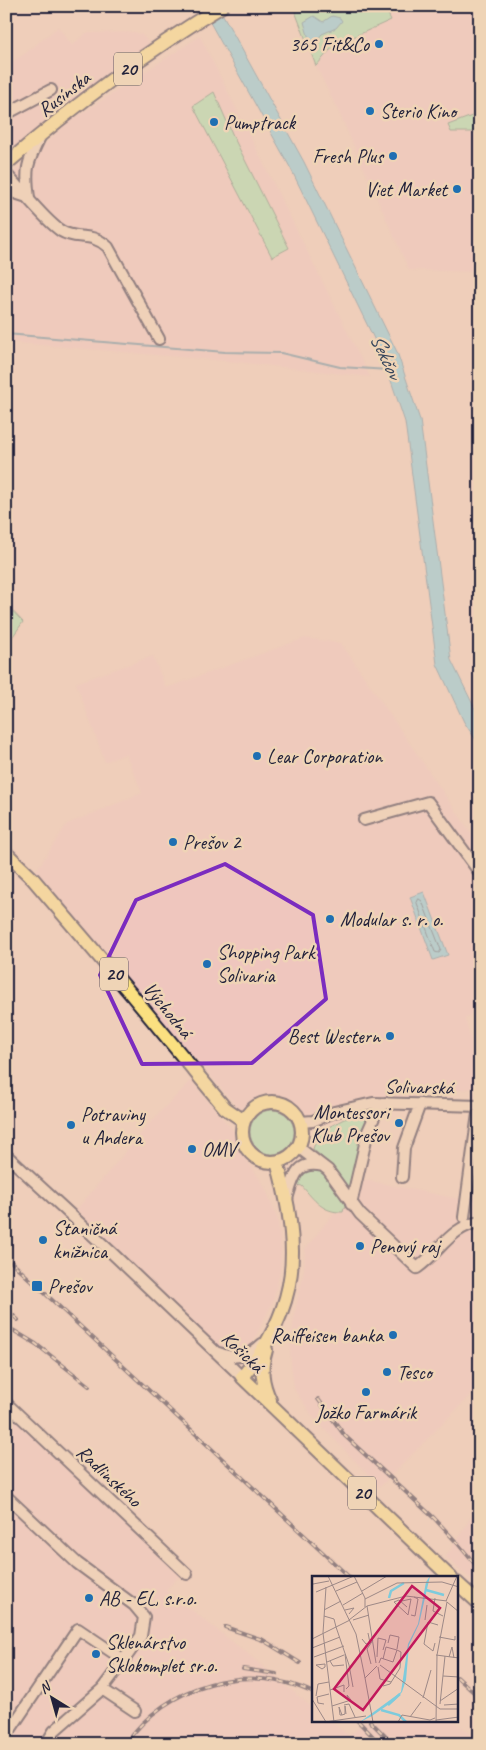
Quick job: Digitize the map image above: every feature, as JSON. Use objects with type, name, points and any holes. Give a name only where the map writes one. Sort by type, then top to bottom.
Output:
[{"type":"main road","name":"Rusínska","points":[[6,164],[68,113],[153,50],[222,6]]},
{"type":"main road","name":"Východná","points":[[6,853],[33,879],[226,1108],[244,1121]]},
{"type":"main road","points":[[274,1102],[290,1108],[300,1122],[301,1139],[298,1147],[286,1159],[277,1162],[268,1162],[251,1154],[242,1139],[244,1121],[248,1113],[256,1106],[264,1103],[274,1102]]},
{"type":"main road","points":[[274,1408],[265,1389],[262,1377],[262,1362],[281,1315],[291,1278],[293,1243],[277,1162]]},
{"type":"main road","points":[[242,1377],[271,1336]]},
{"type":"main road","name":"Košická","points":[[242,1377],[449,1576]]},
{"type":"main road","points":[[458,1584],[480,1604]]},
{"type":"street","points":[[6,114],[51,90]]},
{"type":"street","points":[[29,198],[26,178],[28,160],[40,137]]},
{"type":"street","points":[[6,174],[44,216],[61,231],[72,235],[92,237],[108,247],[159,339]]},
{"type":"street","points":[[6,190],[29,198]]},
{"type":"street","points":[[364,820],[428,802],[480,873]]},
{"type":"street","points":[[351,1204],[368,1131],[377,1111],[386,1103]]},
{"type":"street","name":"Solivarská","points":[[300,1122],[313,1121],[355,1106],[386,1103],[479,1106]]},
{"type":"street","points":[[402,1176],[404,1148],[420,1104]]},
{"type":"street","points":[[464,1217],[479,1106]]},
{"type":"street","points":[[298,1147],[324,1166],[360,1214],[417,1268],[456,1231],[470,1223],[480,1222]]},
{"type":"street","name":"Košická","points":[[6,1155],[117,1257],[242,1377]]},
{"type":"street","points":[[286,1203],[293,1177],[298,1171],[312,1164],[324,1166]]},
{"type":"street","points":[[216,1352],[230,1358],[241,1357],[254,1352],[271,1336]]},
{"type":"street","name":"Radlinského","points":[[6,1403],[187,1574]]},
{"type":"street","points":[[6,1496],[77,1563],[134,1604],[144,1617],[142,1636],[102,1689],[54,1731],[46,1744]]},
{"type":"street","points":[[6,1736],[78,1629],[124,1660]]},
{"type":"street","points":[[102,1689],[136,1711]]},
{"type":"highlighted area","points":[[225,864],[313,915],[326,999],[252,1063],[142,1064],[100,975],[136,900]]},
{"type":"shaded area","points":[[384,6],[480,6],[480,275],[478,272],[409,270],[341,117],[316,66],[330,50],[391,19]]},
{"type":"shaded area","points":[[58,27],[72,45],[86,33],[135,32],[142,35],[154,48],[6,156],[6,66]]},
{"type":"shaded area","points":[[200,36],[370,377],[236,362],[6,342],[6,179],[70,121]]},
{"type":"shaded area","points":[[305,638],[341,643],[480,846],[480,1007],[465,1019],[480,1070],[480,1087],[304,1115],[241,1112],[36,871],[67,824],[142,793],[126,754],[105,762],[76,683],[153,656],[166,688]]},
{"type":"shaded area","points":[[6,929],[14,947],[13,991],[6,1011]]},
{"type":"shaded area","points":[[191,1081],[236,1134],[239,1148],[265,1187],[278,1220],[281,1250],[280,1272],[273,1302],[249,1350],[240,1352],[223,1350],[76,1210],[158,1114]]},
{"type":"shaded area","points":[[361,1179],[469,1201],[467,1219],[480,1218],[480,1384],[380,1487],[313,1417],[294,1389],[290,1354],[294,1315],[304,1270],[305,1249]]},
{"type":"shaded area","points":[[6,1394],[183,1572],[166,1590],[247,1653],[312,1707],[312,1722],[332,1722],[349,1736],[365,1722],[454,1722],[480,1740],[480,1744],[6,1744]]},
{"type":"shaded area","points":[[480,1503],[480,1587],[446,1557]]},
{"type":"green space","points":[[293,6],[384,6],[391,20],[351,38],[352,40],[330,50],[316,66]]},
{"type":"green space","points":[[214,92],[234,138],[289,248],[272,257],[193,106]]},
{"type":"green space","points":[[480,113],[480,132],[451,132],[448,125]]},
{"type":"green space","points":[[6,604],[23,622],[6,646]]},
{"type":"green space","points":[[276,1110],[288,1116],[293,1123],[293,1141],[288,1148],[281,1153],[268,1154],[260,1151],[253,1144],[250,1128],[253,1120],[260,1113]]},
{"type":"green space","points":[[367,1113],[370,1114],[352,1186],[346,1186],[324,1159],[313,1149],[319,1132],[344,1119]]},
{"type":"green space","points":[[311,1168],[323,1173],[335,1187],[345,1204],[343,1212],[336,1212],[319,1205],[302,1186],[298,1185],[300,1178],[306,1172],[305,1170]]},
{"type":"water","name":"Sekčov","points":[[201,6],[218,6],[304,162],[397,352],[420,420],[451,660],[480,719],[480,746],[464,722],[437,664],[405,422],[383,357],[291,169]]},
{"type":"water","points":[[314,16],[323,22],[332,16],[340,18],[342,21],[336,28],[322,34],[315,42],[309,39],[304,22]]},
{"type":"water","points":[[424,892],[448,955],[433,960],[410,897]]},
{"type":"waterway","name":"Sekčov","points":[[6,334],[225,352],[281,353],[340,367],[389,370]]},
{"type":"railway","points":[[6,1257],[348,1576]]},
{"type":"railway","points":[[6,1309],[18,1320]]},
{"type":"railway","points":[[6,1326],[36,1344],[89,1386]]},
{"type":"railway","points":[[318,1399],[345,1436],[434,1518],[480,1570]]},
{"type":"railway","points":[[225,1627],[263,1640],[300,1663]]},
{"type":"railway","points":[[243,1669],[276,1674]]},
{"type":"railway","points":[[458,1678],[480,1698]]},
{"type":"railway","points":[[125,1744],[143,1723],[163,1706],[186,1693],[210,1684],[236,1679],[262,1679],[288,1684],[312,1692]]},
{"type":"railway","points":[[359,1722],[380,1744]]},
{"type":"railway","points":[[371,1722],[393,1744]]},
{"type":"place","name":"365 Fit&Co","points":[[379,44]]},
{"type":"place","name":"Sterio Kino","points":[[370,111]]},
{"type":"place","name":"Pumptrack","points":[[214,122]]},
{"type":"place","name":"Fresh Plus","points":[[393,156]]},
{"type":"place","name":"Viet Market","points":[[457,189]]},
{"type":"place","name":"Lear Corporation","points":[[257,756]]},
{"type":"place","name":"Prešov 2","points":[[173,842]]},
{"type":"place","name":"Modular s. r. o.","points":[[330,919]]},
{"type":"place","name":"Shopping Park Solivaria","points":[[207,964]]},
{"type":"place","name":"Best Western","points":[[390,1036]]},
{"type":"place","name":"Montessori Klub Prešov","points":[[399,1123]]},
{"type":"place","name":"Potraviny u Andera","points":[[71,1125]]},
{"type":"place","name":"OMV","points":[[192,1149]]},
{"type":"place","name":"Staničná knižnica","points":[[43,1240]]},
{"type":"place","name":"Penový raj","points":[[360,1246]]},
{"type":"place","name":"Prešov","points":[[37,1286]]},
{"type":"place","name":"Raiffeisen banka","points":[[393,1335]]},
{"type":"place","name":"Tesco","points":[[387,1372]]},
{"type":"place","name":"Jožko Farmárik","points":[[366,1392]]},
{"type":"place","name":"AB - EL, s.r.o.","points":[[89,1598]]},
{"type":"place","name":"Sklenárstvo Sklokomplet sr.o.","points":[[96,1654]]}]
